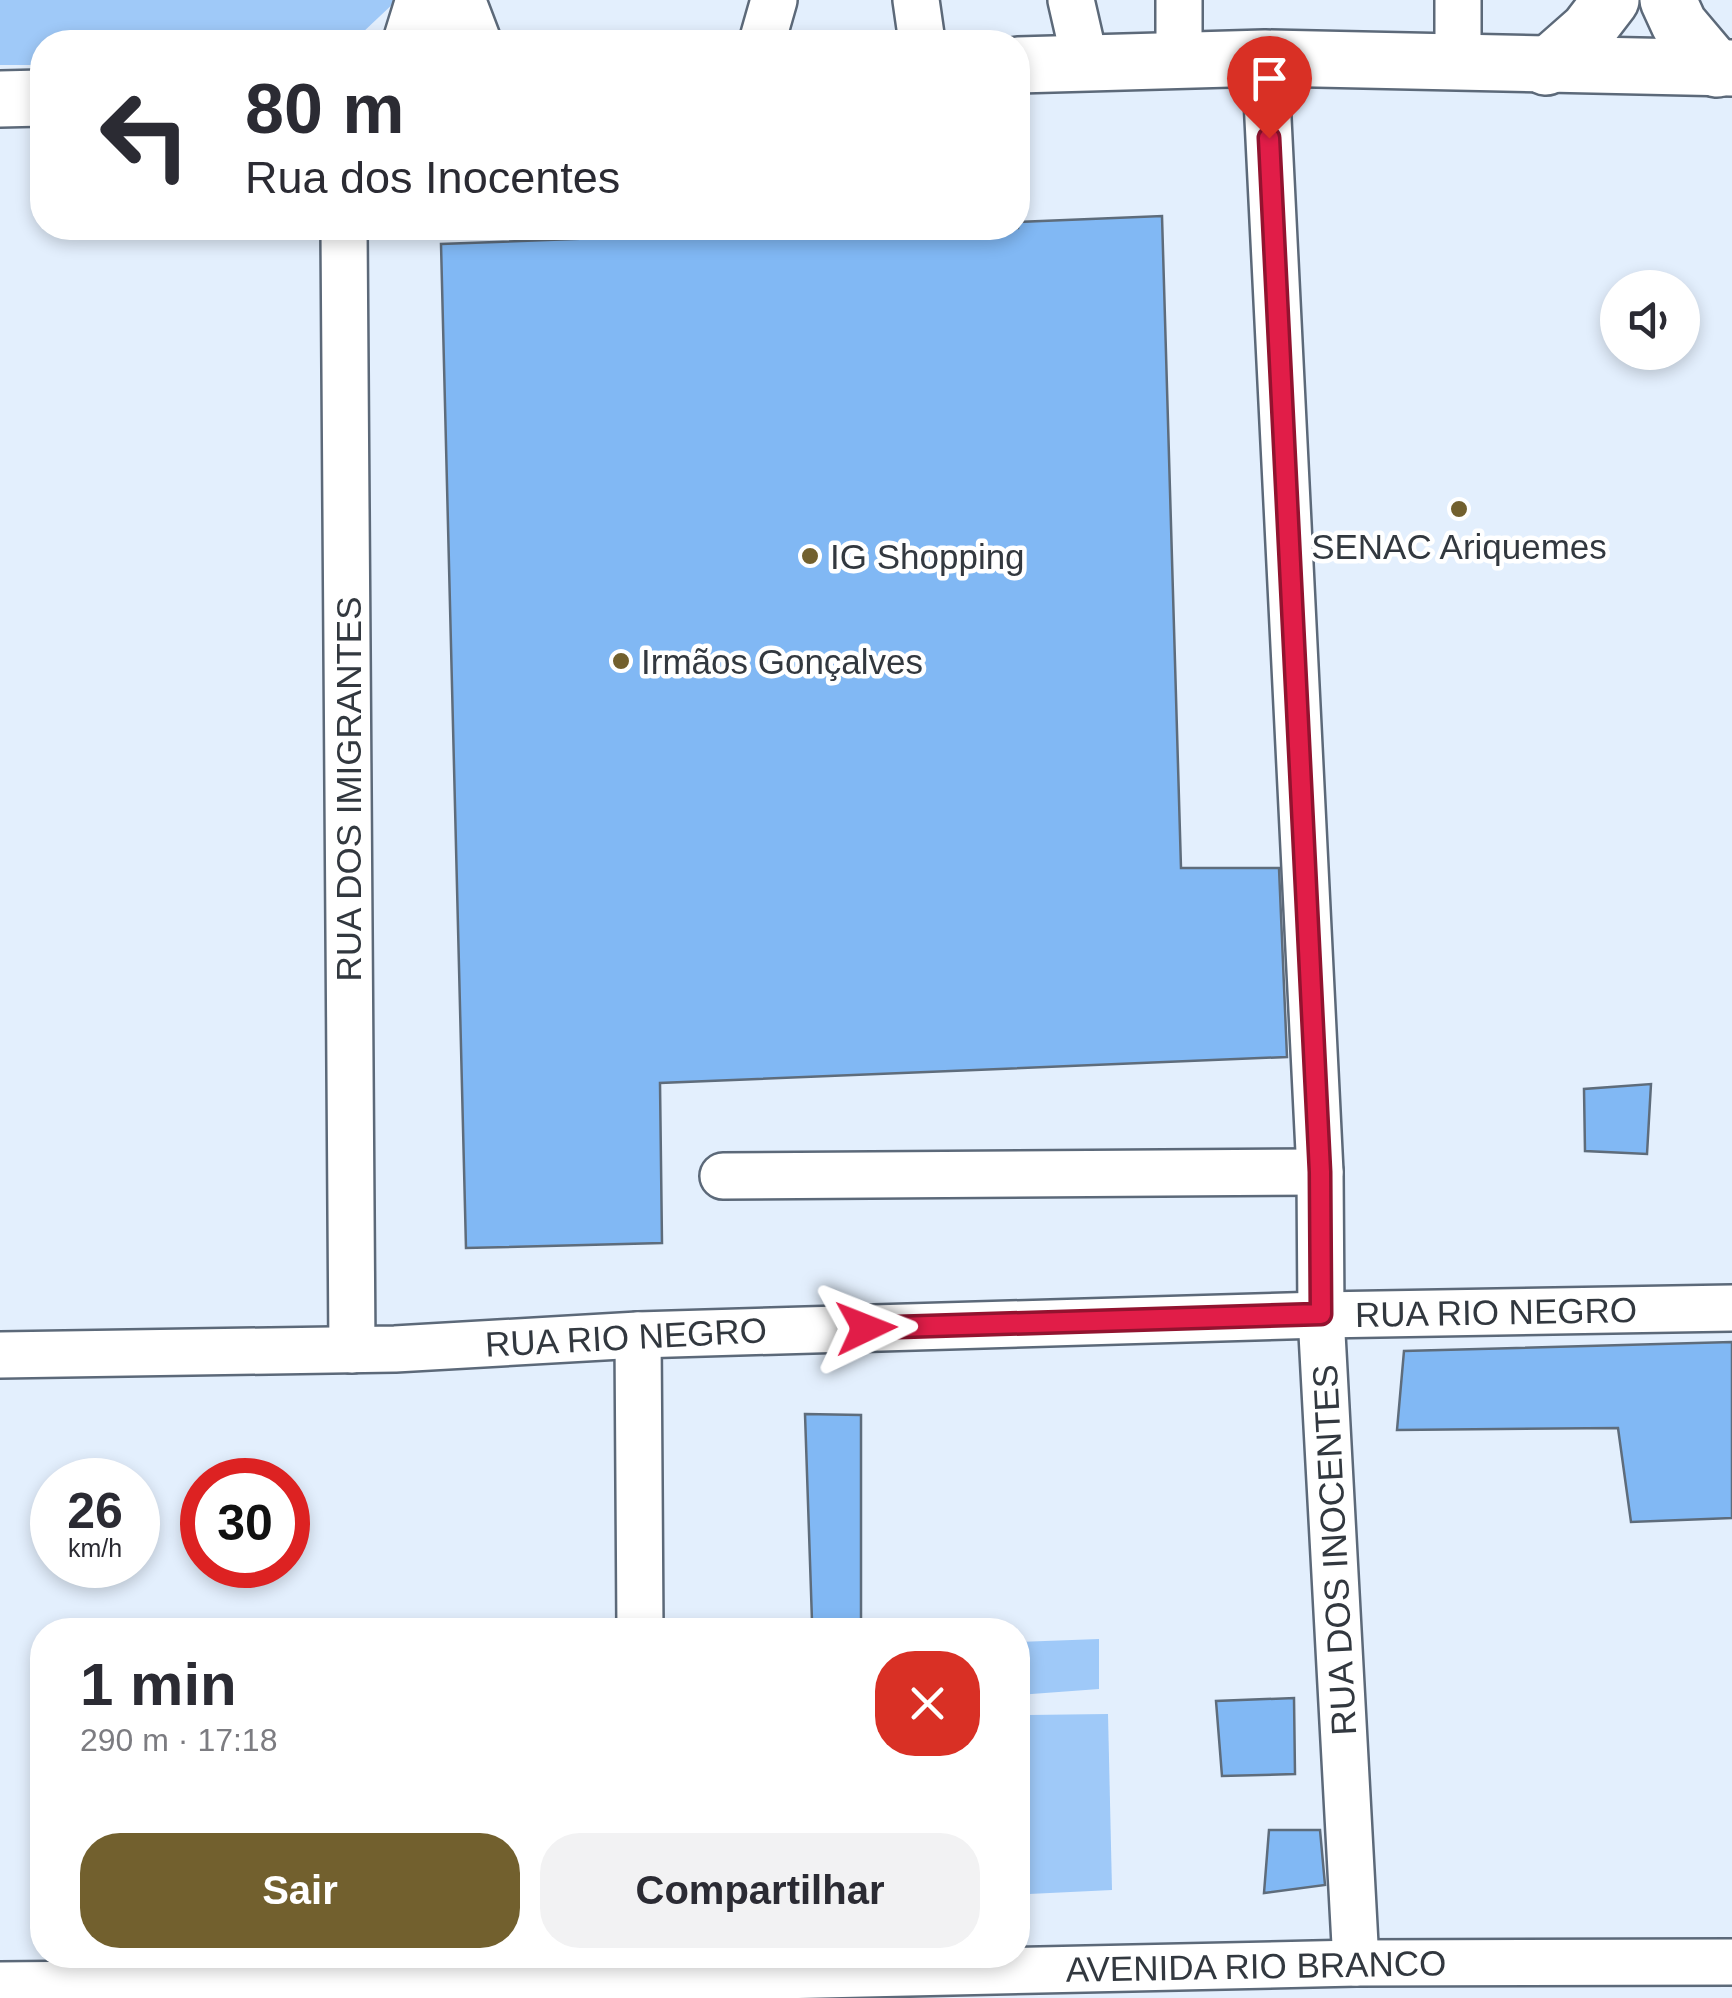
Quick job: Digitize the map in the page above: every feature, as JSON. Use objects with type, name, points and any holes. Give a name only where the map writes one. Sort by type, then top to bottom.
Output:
[{"type":"main road","points":[[414,30],[424,0]]},
{"type":"main road","points":[[458,0],[468,30]]},
{"type":"main road","points":[[1546,67],[1588,30],[1611,0]]},
{"type":"main road","points":[[1668,0],[1680,24],[1725,69]]},
{"type":"main road","points":[[1030,64],[1266,58],[1725,69]]},
{"type":"main road","points":[[0,99],[30,98]]},
{"type":"street","points":[[765,30],[774,0]]},
{"type":"street","points":[[916,0],[920,30]]},
{"type":"street","points":[[1071,0],[1085,61]]},
{"type":"street","points":[[1178,61],[1179,0]]},
{"type":"street","points":[[1458,0],[1458,62]]},
{"type":"street","name":"RUA DOS INOCENTES","points":[[1266,58],[1320,1172],[1321,1314],[1356,1963]]},
{"type":"street","name":"RUA DOS IMIGRANTES","points":[[344,240],[352,1350]]},
{"type":"street","points":[[723,1176],[1320,1172]]},
{"type":"street","name":"RUA RIO NEGRO","points":[[0,1355],[352,1350],[638,1335],[1321,1314],[1732,1308]]},
{"type":"street","points":[[638,1335],[640,1618]]},
{"type":"street","name":"AVENIDA RIO BRANCO","points":[[668,1968],[1066,1983],[1356,1963],[1732,1962]]},
{"type":"street","name":"AVENIDA RIO BRANCO","points":[[0,1985],[606,1968]]},
{"type":"shaded area","points":[[0,0],[397,0],[365,30],[30,30],[30,65],[0,65]]},
{"type":"shaded area","points":[[1099,1639],[1099,1689],[1030,1694],[1030,1642]]},
{"type":"shaded area","points":[[1108,1714],[1112,1890],[1030,1894],[1030,1715]]},
{"type":"building","name":"IG Shopping","points":[[1162,216],[1181,868],[1279,868],[1287,1057],[660,1083],[662,1243],[466,1248],[441,244],[547,240],[1030,240],[1030,222]]},
{"type":"building","points":[[1651,1084],[1647,1154],[1585,1151],[1584,1089]]},
{"type":"building","points":[[1732,1342],[1732,1518],[1631,1522],[1618,1428],[1397,1430],[1404,1351]]},
{"type":"building","points":[[805,1414],[861,1415],[861,1618],[812,1618]]},
{"type":"building","points":[[1294,1698],[1295,1774],[1222,1776],[1216,1701]]},
{"type":"building","points":[[1269,1830],[1320,1830],[1325,1885],[1264,1893]]},
{"type":"place","name":"SENAC Ariquemes","points":[[1459,509]]},
{"type":"place","name":"IG Shopping","points":[[810,556]]},
{"type":"place","name":"Irmãos Gonçalves","points":[[621,661]]},
{"type":"route","points":[[866,1328],[1321,1314],[1320,1172],[1269,138]]}]
